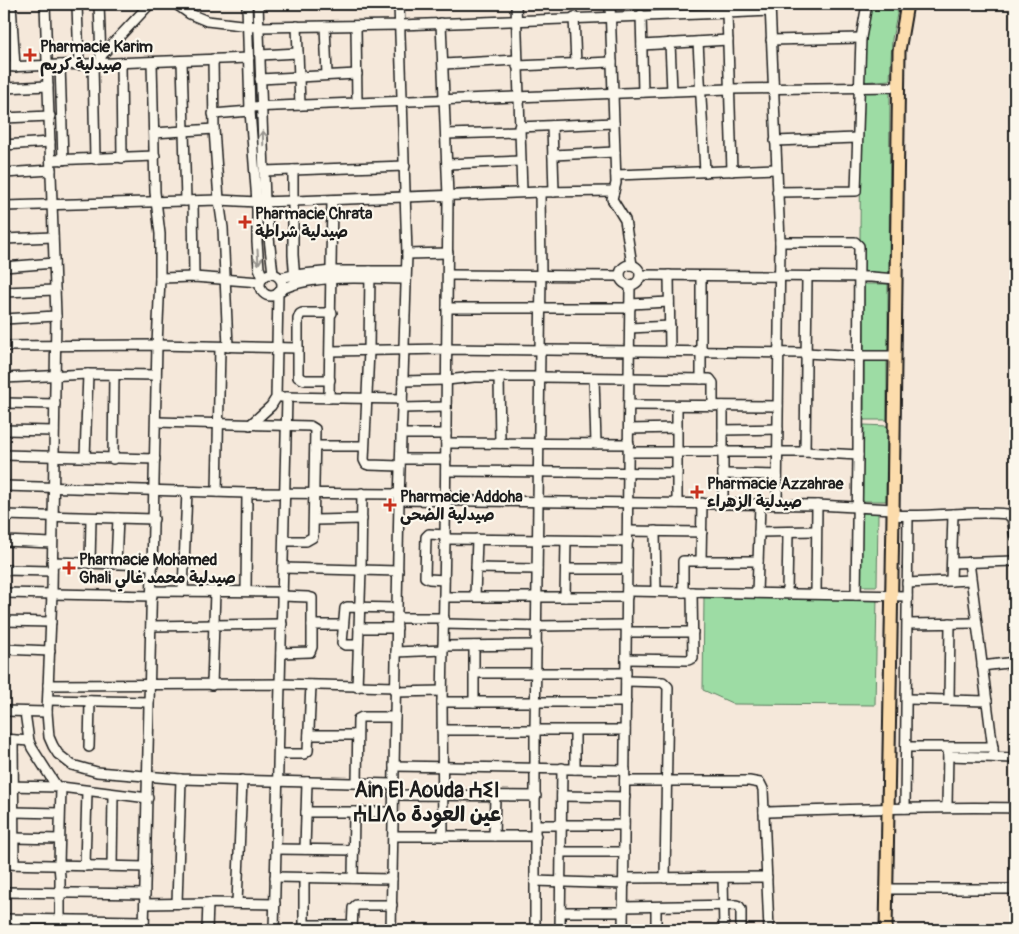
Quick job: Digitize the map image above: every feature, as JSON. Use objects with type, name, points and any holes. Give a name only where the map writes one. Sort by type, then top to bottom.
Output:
[{"type":"main road","points":[[886,930],[899,51],[907,4]]},
{"type":"street","points":[[11,4],[15,67]]},
{"type":"street","points":[[45,4],[56,316],[52,593],[47,712],[49,737],[53,746],[58,754],[72,765],[88,771],[181,779],[393,784]]},
{"type":"street","points":[[77,4],[80,65]]},
{"type":"street","points":[[95,159],[99,4]]},
{"type":"street","points":[[99,62],[150,4]]},
{"type":"street","points":[[176,4],[190,14],[207,20],[258,27],[400,25],[727,12],[770,7],[780,242],[777,504]]},
{"type":"street","points":[[248,4],[250,109],[261,202],[277,276],[282,286],[279,291],[276,398],[271,406],[250,424]]},
{"type":"street","points":[[258,4],[264,171],[261,202],[260,287],[263,292],[273,295],[295,279]]},
{"type":"street","points":[[391,930],[399,497],[407,254],[399,4]]},
{"type":"street","points":[[516,4],[522,192]]},
{"type":"street","points":[[610,4],[616,175],[612,196],[613,202],[625,220],[632,265],[638,269],[640,275],[636,284],[630,286],[624,284],[620,276]]},
{"type":"street","points":[[777,192],[856,190],[861,38],[868,4]]},
{"type":"street","points":[[727,12],[732,170]]},
{"type":"street","points":[[641,15],[643,92]]},
{"type":"street","points":[[574,17],[576,64]]},
{"type":"street","points":[[442,23],[448,164],[442,691],[443,836]]},
{"type":"street","points":[[297,26],[300,105]]},
{"type":"street","points":[[325,26],[327,75]]},
{"type":"street","points":[[356,26],[357,102]]},
{"type":"street","points":[[771,40],[861,38]]},
{"type":"street","points":[[642,45],[728,40]]},
{"type":"street","points":[[698,42],[705,172]]},
{"type":"street","points":[[670,43],[672,91]]},
{"type":"street","points":[[260,55],[298,52]]},
{"type":"street","points":[[4,67],[80,65],[99,62],[120,64],[249,58]]},
{"type":"street","points":[[213,59],[213,114],[226,279],[217,492]]},
{"type":"street","points":[[182,61],[183,131],[194,277]]},
{"type":"street","points":[[4,919],[61,920],[144,926],[156,375],[160,278],[160,234],[156,202],[152,62]]},
{"type":"street","points":[[444,64],[576,64],[612,62]]},
{"type":"street","points":[[120,64],[122,158]]},
{"type":"street","points":[[60,65],[63,160]]},
{"type":"street","points":[[260,79],[357,74]]},
{"type":"street","points":[[4,88],[48,86]]},
{"type":"street","points":[[213,114],[262,106],[357,102],[729,89],[899,87]]},
{"type":"street","points":[[4,118],[50,116]]},
{"type":"street","points":[[446,134],[614,123]]},
{"type":"street","points":[[552,126],[554,192]]},
{"type":"street","points":[[154,133],[214,129]]},
{"type":"street","points":[[775,140],[857,138]]},
{"type":"street","points":[[4,145],[50,142]]},
{"type":"street","points":[[553,155],[615,152]]},
{"type":"street","points":[[51,160],[155,156]]},
{"type":"street","points":[[448,164],[520,161]]},
{"type":"street","points":[[264,171],[405,166]]},
{"type":"street","points":[[616,175],[776,169]]},
{"type":"street","points":[[4,173],[51,170]]},
{"type":"street","points":[[293,170],[292,256],[295,279]]},
{"type":"street","points":[[4,206],[219,200],[261,202],[405,198],[522,192],[614,191]]},
{"type":"street","points":[[535,930],[535,730],[541,307],[540,192]]},
{"type":"street","points":[[329,398],[332,312],[332,200]]},
{"type":"street","points":[[4,239],[53,236]]},
{"type":"street","points":[[780,242],[857,243],[859,248],[856,596]]},
{"type":"street","points":[[407,254],[448,253]]},
{"type":"street","points":[[4,267],[54,263]]},
{"type":"street","points":[[620,276],[624,267],[632,265]]},
{"type":"street","points":[[160,278],[194,277],[261,280],[270,274],[295,279],[332,275],[406,275]]},
{"type":"street","points":[[448,274],[620,276]]},
{"type":"street","points":[[370,275],[364,460],[366,464],[446,459]]},
{"type":"street","points":[[640,275],[896,279]]},
{"type":"street","points":[[669,275],[670,351]]},
{"type":"street","points":[[701,276],[701,379]]},
{"type":"street","points":[[805,452],[807,277]]},
{"type":"street","points":[[623,930],[630,286]]},
{"type":"street","points":[[4,292],[55,290]]},
{"type":"street","points":[[447,308],[630,306],[669,302]]},
{"type":"street","points":[[330,380],[302,380],[298,377],[298,348],[300,314],[332,312]]},
{"type":"street","points":[[4,319],[56,316]]},
{"type":"street","points":[[630,328],[670,326]]},
{"type":"street","points":[[4,346],[157,345],[298,348]]},
{"type":"street","points":[[331,351],[447,349],[806,353],[895,356]]},
{"type":"street","points":[[4,378],[88,374],[156,375]]},
{"type":"street","points":[[86,458],[88,374]]},
{"type":"street","points":[[113,458],[114,375]]},
{"type":"street","points":[[403,381],[446,380],[467,377],[701,379],[712,381],[713,406]]},
{"type":"street","points":[[499,377],[500,443]]},
{"type":"street","points":[[594,378],[596,444]]},
{"type":"street","points":[[274,930],[287,397]]},
{"type":"street","points":[[276,398],[366,398],[446,407]]},
{"type":"street","points":[[4,403],[55,404]]},
{"type":"street","points":[[629,405],[778,406]]},
{"type":"street","points":[[677,406],[677,503]]},
{"type":"street","points":[[723,406],[723,503]]},
{"type":"street","points":[[156,422],[313,427],[316,431],[314,534],[312,539],[306,541],[284,541]]},
{"type":"street","points":[[629,429],[677,428]]},
{"type":"street","points":[[723,430],[778,429]]},
{"type":"street","points":[[4,430],[54,430]]},
{"type":"street","points":[[401,434],[500,443],[596,444],[677,452],[805,452],[858,455]]},
{"type":"street","points":[[316,446],[364,446]]},
{"type":"street","points":[[4,455],[155,459]]},
{"type":"street","points":[[446,471],[677,473]]},
{"type":"street","points":[[723,474],[777,475]]},
{"type":"street","points":[[4,486],[247,493],[362,493],[445,501],[816,504],[893,512],[908,516],[1007,514],[1012,518],[1015,536]]},
{"type":"street","points":[[184,590],[187,491]]},
{"type":"street","points":[[246,591],[247,493]]},
{"type":"street","points":[[357,686],[362,493]]},
{"type":"street","points":[[701,561],[702,503]]},
{"type":"street","points":[[757,593],[760,504]]},
{"type":"street","points":[[816,504],[816,593]]},
{"type":"street","points":[[951,581],[953,514]]},
{"type":"street","points":[[4,515],[154,519]]},
{"type":"street","points":[[905,808],[908,516]]},
{"type":"street","points":[[90,563],[91,518]]},
{"type":"street","points":[[116,564],[118,518]]},
{"type":"street","points":[[314,520],[362,519]]},
{"type":"street","points":[[444,580],[426,577],[426,537],[428,534],[477,539],[566,540],[628,536],[655,531],[702,532]]},
{"type":"street","points":[[655,531],[656,591]]},
{"type":"street","points":[[759,532],[816,531]]},
{"type":"street","points":[[787,593],[788,532]]},
{"type":"street","points":[[476,596],[477,539]]},
{"type":"street","points":[[565,597],[566,540]]},
{"type":"street","points":[[4,541],[52,543]]},
{"type":"street","points":[[626,659],[690,660],[693,656],[693,632],[683,561],[758,561]]},
{"type":"street","points":[[952,563],[1015,561]]},
{"type":"street","points":[[969,562],[994,757]]},
{"type":"street","points":[[4,570],[90,563],[153,565]]},
{"type":"street","points":[[283,568],[398,571]]},
{"type":"street","points":[[477,568],[537,569]]},
{"type":"street","points":[[566,569],[627,569]]},
{"type":"street","points":[[907,583],[970,580]]},
{"type":"street","points":[[212,685],[215,590]]},
{"type":"street","points":[[4,592],[152,593],[215,590],[308,596],[312,598],[310,652],[281,653]]},
{"type":"street","points":[[444,597],[565,597],[656,591],[907,596]]},
{"type":"street","points":[[358,646],[343,645],[343,624],[346,608],[360,607],[443,621],[693,632]]},
{"type":"street","points":[[4,621],[51,622]]},
{"type":"street","points":[[949,700],[950,623]]},
{"type":"street","points":[[908,624],[976,623]]},
{"type":"street","points":[[151,626],[282,624]]},
{"type":"street","points":[[312,624],[343,624]]},
{"type":"street","points":[[359,628],[397,628]]},
{"type":"street","points":[[396,652],[474,646],[536,645]]},
{"type":"street","points":[[474,646],[474,702]]},
{"type":"street","points":[[4,649],[50,650]]},
{"type":"street","points":[[982,666],[1015,662]]},
{"type":"street","points":[[474,674],[536,673],[626,677],[663,682],[667,685],[665,878]]},
{"type":"street","points":[[48,685],[280,684],[442,691]]},
{"type":"street","points":[[279,754],[308,753],[311,685]]},
{"type":"street","points":[[907,699],[987,701]]},
{"type":"street","points":[[48,700],[150,702]]},
{"type":"street","points":[[89,747],[90,701]]},
{"type":"street","points":[[442,702],[626,702]]},
{"type":"street","points":[[4,711],[47,712]]},
{"type":"street","points":[[26,712],[29,741],[35,756],[59,787],[60,930]]},
{"type":"street","points":[[357,783],[357,720],[360,717],[395,717]]},
{"type":"street","points":[[442,730],[626,730]]},
{"type":"street","points":[[575,731],[575,769]]},
{"type":"street","points":[[309,735],[357,735]]},
{"type":"street","points":[[14,864],[14,786],[8,740],[29,741]]},
{"type":"street","points":[[906,747],[1015,758]]},
{"type":"street","points":[[948,752],[993,747]]},
{"type":"street","points":[[947,806],[948,752]]},
{"type":"street","points":[[394,766],[625,770]]},
{"type":"street","points":[[560,930],[562,768]]},
{"type":"street","points":[[177,903],[181,779]]},
{"type":"street","points":[[237,903],[242,780]]},
{"type":"street","points":[[305,849],[307,782]]},
{"type":"street","points":[[625,782],[760,783],[764,789],[769,930]]},
{"type":"street","points":[[4,786],[59,787],[148,798]]},
{"type":"street","points":[[85,866],[87,791]]},
{"type":"street","points":[[112,866],[114,795]]},
{"type":"street","points":[[393,795],[536,796]]},
{"type":"street","points":[[494,836],[495,796]]},
{"type":"street","points":[[562,796],[625,797]]},
{"type":"street","points":[[764,812],[888,810],[947,806],[1015,808]]},
{"type":"street","points":[[14,812],[59,813]]},
{"type":"street","points":[[306,812],[393,812]]},
{"type":"street","points":[[353,878],[354,812]]},
{"type":"street","points":[[536,825],[624,826]]},
{"type":"street","points":[[393,836],[536,836]]},
{"type":"street","points":[[14,838],[59,839]]},
{"type":"street","points":[[276,849],[354,850]]},
{"type":"street","points":[[561,852],[624,852]]},
{"type":"street","points":[[4,864],[146,867]]},
{"type":"street","points":[[276,877],[392,879]]},
{"type":"street","points":[[304,877],[304,928],[352,927],[353,908],[356,905],[392,905]]},
{"type":"street","points":[[535,881],[624,881],[665,878],[767,877]]},
{"type":"street","points":[[723,878],[724,930]]},
{"type":"street","points":[[886,889],[1015,890]]},
{"type":"street","points":[[4,892],[145,899],[177,903],[275,904]]},
{"type":"street","points":[[207,930],[208,903]]},
{"type":"street","points":[[560,912],[736,905],[740,908],[741,930]]},
{"type":"street","points":[[656,907],[656,930]]},
{"type":"green space","points":[[870,4],[899,4],[892,39],[890,80],[861,82],[863,43]]},
{"type":"green space","points":[[861,89],[890,90],[889,275],[863,275],[864,245],[860,240]]},
{"type":"green space","points":[[864,284],[888,284],[888,351],[864,351]]},
{"type":"green space","points":[[864,361],[887,361],[887,420],[864,420]]},
{"type":"green space","points":[[864,425],[887,426],[886,501],[862,501]]},
{"type":"green space","points":[[861,513],[878,513],[877,586],[860,586]]},
{"type":"green space","points":[[704,595],[877,597],[875,705],[734,704],[703,690]]},
{"type":"place","name":"Pharmacie Karim صيدلية كريم","points":[[30,55]]},
{"type":"place","name":"Pharmacie Chrata صيدلية شراطة","points":[[245,222]]},
{"type":"place","name":"Pharmacie Azzahrae صيدلية الزهراء","points":[[697,492]]},
{"type":"place","name":"Pharmacie Addoha صيدلية الضحى","points":[[390,505]]},
{"type":"place","name":"Pharmacie Mohamed Ghali صيدلية محمد غالي","points":[[69,568]]},
{"type":"district","name":"Ain El Aouda ⵄⵉⵏ ⵄⵡⴷⴰ عين العودة","points":[[427,802]]}]
